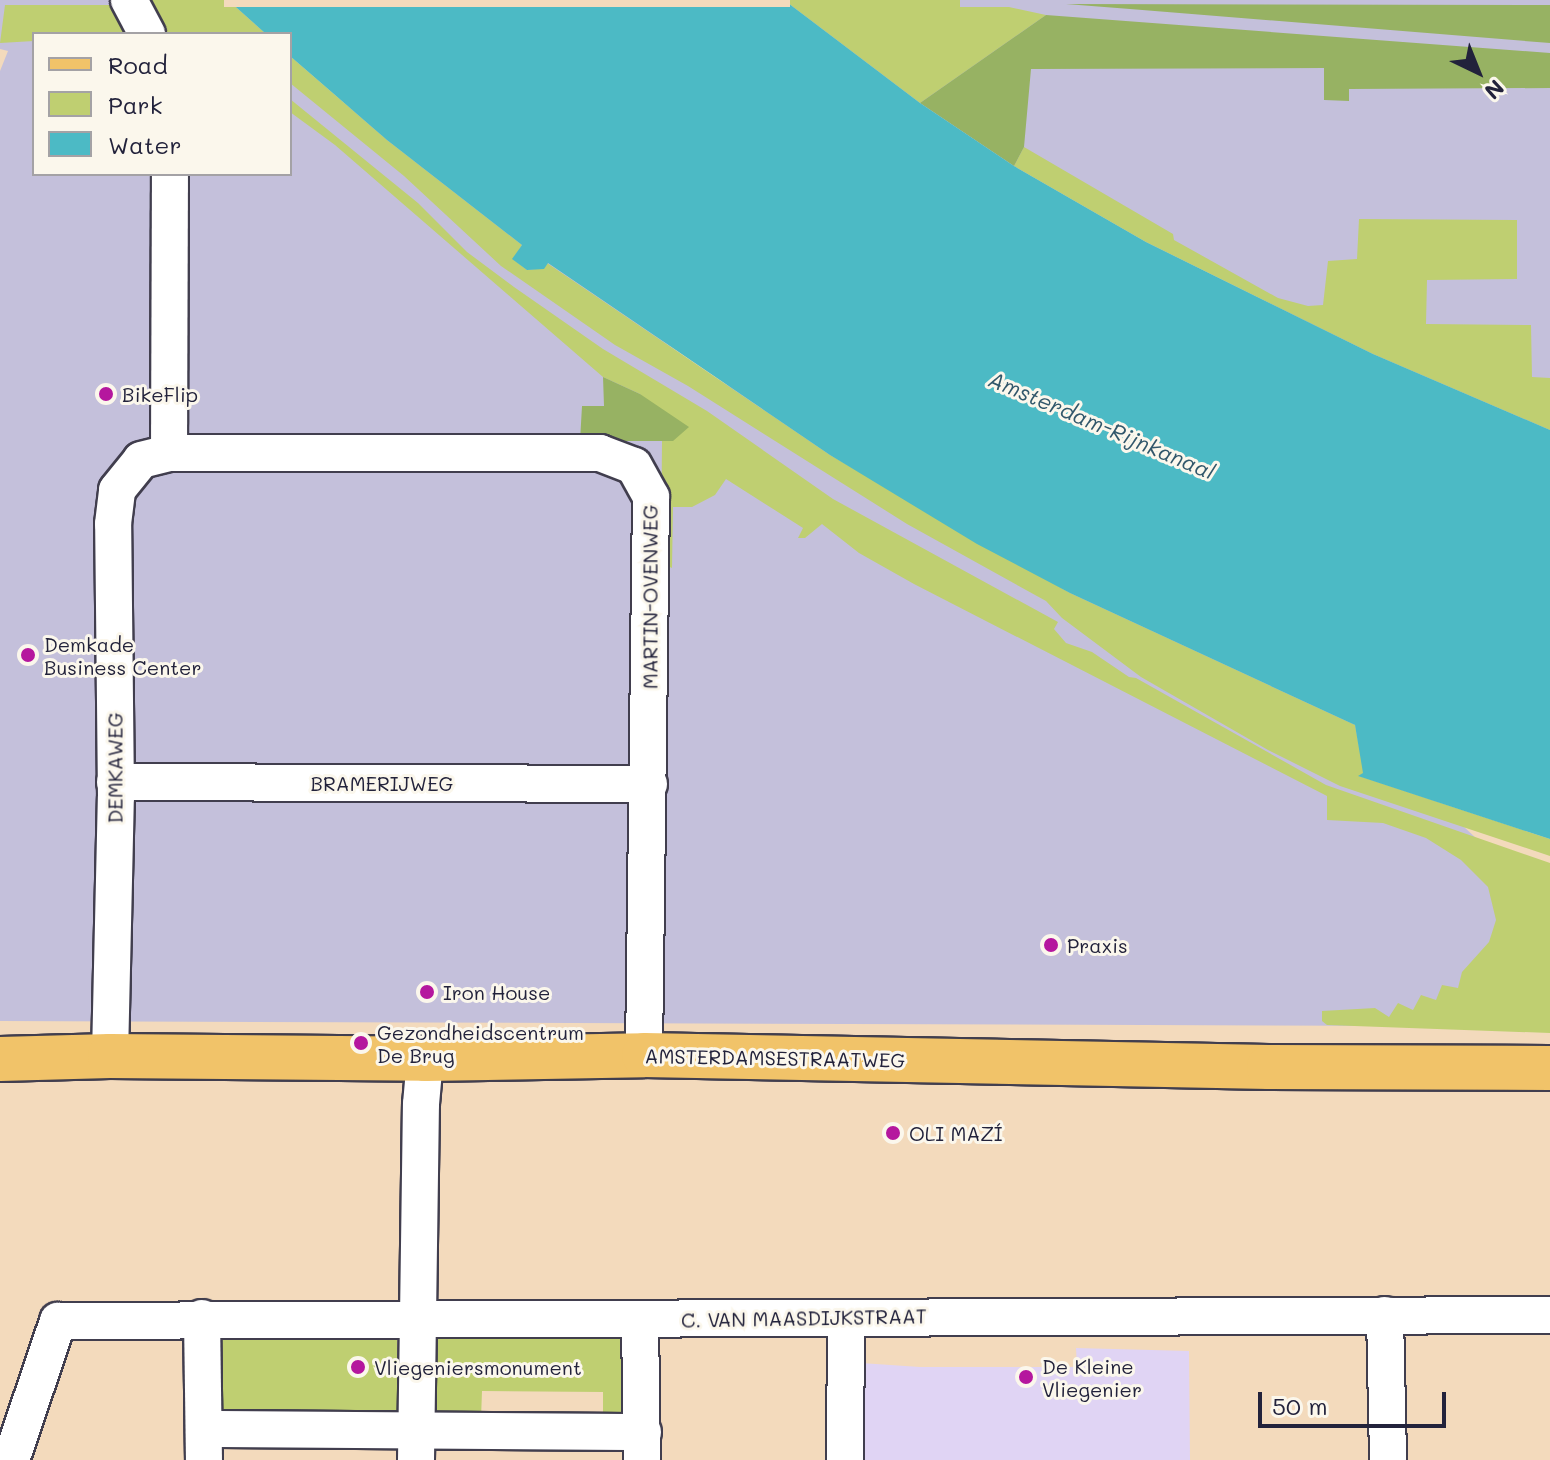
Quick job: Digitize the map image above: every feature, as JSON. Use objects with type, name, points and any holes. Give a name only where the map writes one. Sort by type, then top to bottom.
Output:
[{"type":"main road","name":"AMSTERDAMSESTRAATWEG","points":[[0,1059],[110,1056],[425,1059],[644,1055],[1269,1067],[1550,1068]]},
{"type":"street","points":[[129,0],[146,32]]},
{"type":"street","points":[[169,453],[170,176]]},
{"type":"street","name":"DEMKAWEG","points":[[110,1056],[115,782],[113,524],[117,490],[141,460],[169,453]]},
{"type":"street","name":"MARTIN-OVENWEG","points":[[169,453],[600,453],[634,466],[651,497],[644,1055]]},
{"type":"street","name":"BRAMERIJWEG","points":[[115,782],[649,784]]},
{"type":"street","points":[[416,1445],[421,1104],[425,1059]]},
{"type":"street","points":[[1385,1315],[1388,1460]]},
{"type":"street","name":"C. VAN MAASDIJKSTRAAT","points":[[11,1460],[58,1321],[202,1318],[418,1322],[1550,1315]]},
{"type":"street","points":[[202,1318],[204,1445],[642,1446],[640,1320]]},
{"type":"street","points":[[845,1460],[846,1319]]},
{"type":"shaded area","points":[[0,0],[228,0],[264,32],[32,32],[32,176],[292,176],[292,58],[337,98],[707,374],[1355,725],[1508,868],[1517,942],[1429,1026],[0,1021],[0,71],[8,51],[0,49]]},
{"type":"shaded area","points":[[784,0],[1550,0],[1550,430],[1373,354],[1279,308],[1014,166],[920,103]]},
{"type":"shaded area","points":[[1076,1348],[1189,1351],[1190,1460],[845,1460],[846,1362],[920,1367],[1077,1367]]},
{"type":"green space","points":[[142,0],[228,0],[264,32],[161,32]]},
{"type":"green space","points":[[784,0],[960,0],[960,7],[1009,7],[1046,15],[920,103]]},
{"type":"green space","points":[[1066,4],[1550,5],[1550,43],[1130,9]]},
{"type":"green space","points":[[5,5],[118,5],[127,32],[32,32],[32,41],[0,43]]},
{"type":"green space","points":[[1046,15],[1550,53],[1550,88],[1349,89],[1349,101],[1324,100],[1324,68],[1031,69],[1024,147],[1014,166],[920,103]]},
{"type":"green space","points":[[292,58],[387,140],[522,245],[513,259],[527,270],[544,268],[547,263],[830,455],[1070,593],[1355,725],[1364,773],[1359,776],[1550,839],[1550,856],[1340,786],[1268,750],[1141,677],[1062,618],[1046,601],[907,524],[688,386],[615,345],[501,266],[404,176],[292,85]]},
{"type":"green space","points":[[292,101],[418,203],[467,252],[514,287],[603,349],[707,411],[833,499],[1058,622],[1054,629],[1066,643],[1092,652],[1129,677],[1136,678],[1326,785],[1550,863],[1550,1033],[1327,1025],[1322,1021],[1322,1011],[1375,1008],[1389,1017],[1398,1003],[1413,1010],[1421,995],[1436,1000],[1442,985],[1458,988],[1462,972],[1489,942],[1496,920],[1488,887],[1461,860],[1426,838],[1383,823],[1327,820],[1327,796],[914,584],[859,553],[822,524],[805,538],[798,538],[803,528],[726,479],[715,495],[692,507],[673,507],[672,568],[666,565],[661,558],[662,441],[673,441],[640,394],[603,377],[335,145],[292,113]]},
{"type":"green space","points":[[1024,147],[1173,234],[1174,240],[1278,298],[1308,306],[1323,305],[1328,261],[1357,259],[1359,219],[1517,220],[1517,279],[1427,280],[1426,324],[1531,325],[1532,377],[1550,378],[1550,430],[1373,354],[1146,242],[1014,166]]},
{"type":"green space","points":[[603,377],[640,394],[689,427],[673,441],[580,441],[582,406],[604,406]]},
{"type":"green space","points":[[215,1332],[397,1332],[397,1420],[215,1420]]},
{"type":"green space","points":[[434,1334],[630,1334],[630,1417],[603,1417],[603,1392],[482,1391],[481,1419],[433,1419]]},
{"type":"water","name":"Amsterdam-Rijnkanaal","points":[[228,0],[784,0],[920,103],[1014,166],[1146,242],[1373,354],[1550,430],[1550,839],[1358,776],[1363,773],[1355,725],[1070,593],[977,544],[830,455],[548,263],[544,269],[527,270],[512,259],[522,245],[387,140],[292,58],[292,32],[264,32]]},
{"type":"pier","points":[[224,0],[790,0],[790,7],[224,7]]},
{"type":"place","name":"BikeFlip","points":[[106,394]]},
{"type":"place","name":"Demkade Business Center","points":[[28,655]]},
{"type":"place","name":"Praxis","points":[[1051,945]]},
{"type":"place","name":"Iron House","points":[[427,992]]},
{"type":"place","name":"Gezondheidscentrum De Brug","points":[[361,1043]]},
{"type":"place","name":"OLI MAZÍ","points":[[893,1133]]},
{"type":"place","name":"Vliegeniersmonument","points":[[358,1367]]},
{"type":"place","name":"De Kleine Vliegenier","points":[[1026,1377]]}]
